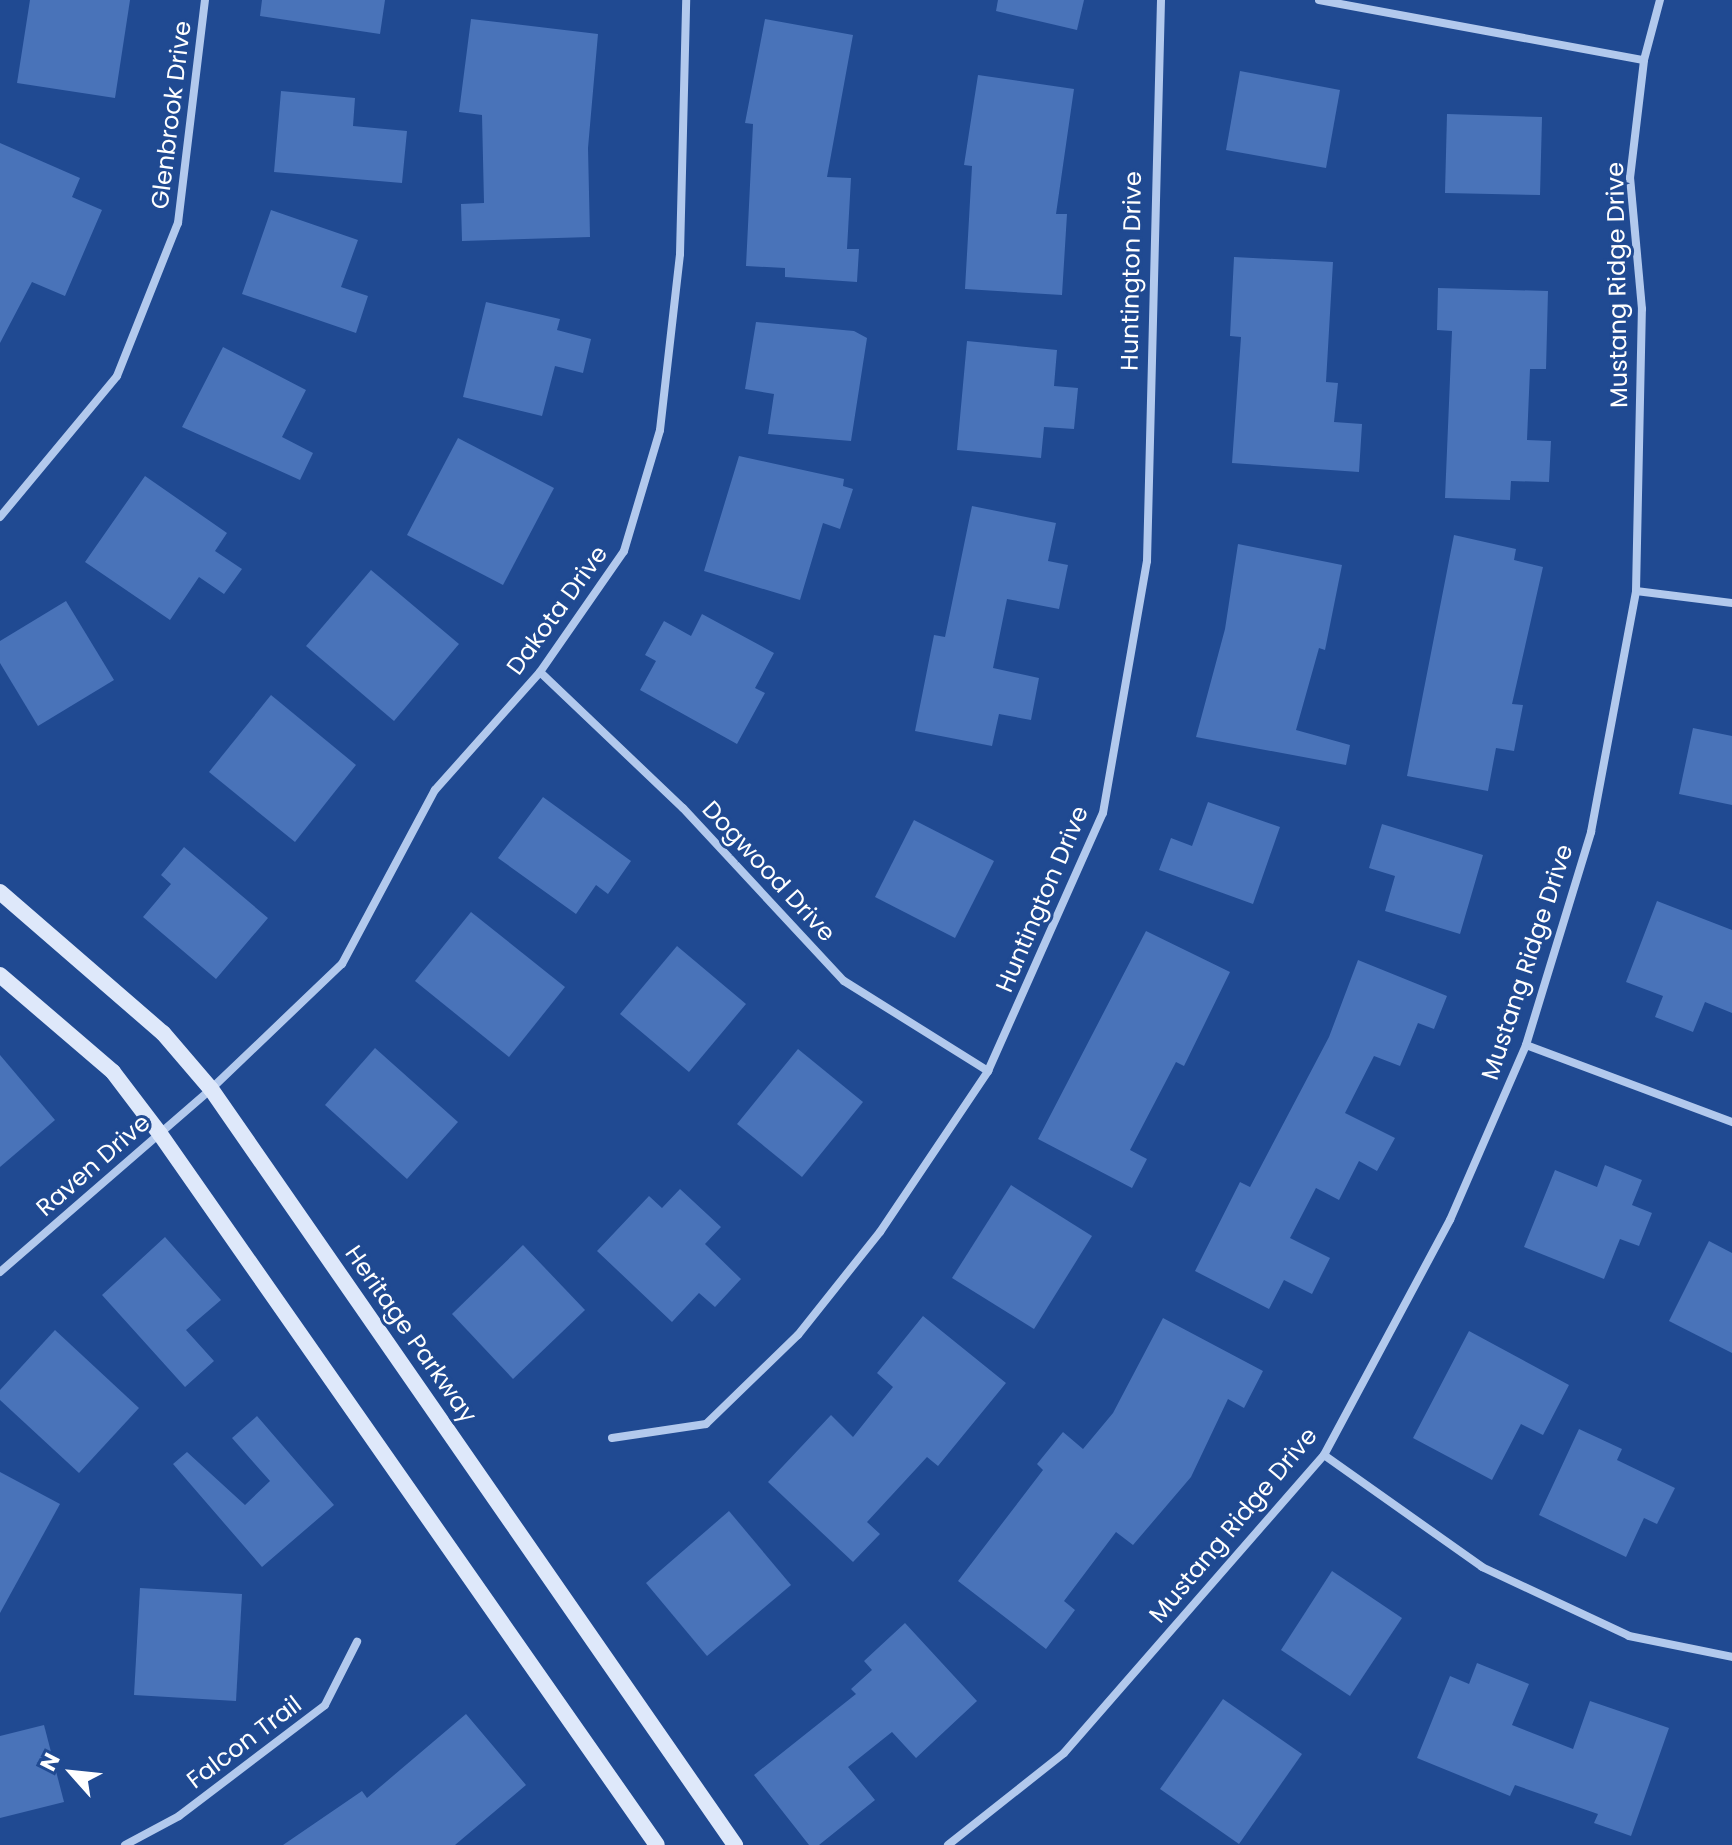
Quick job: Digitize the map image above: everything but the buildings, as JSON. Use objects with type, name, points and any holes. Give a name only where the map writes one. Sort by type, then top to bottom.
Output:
[{"type":"main road","name":"Heritage Parkway","points":[[0,892],[163,1033],[211,1089],[735,1845]]},
{"type":"main road","points":[[0,975],[113,1072],[160,1134],[657,1845]]},
{"type":"street","name":"Glenbrook Drive","points":[[0,517],[117,376],[178,223],[205,0]]},
{"type":"street","name":"Dakota Drive","points":[[211,1089],[342,964],[435,790],[540,672],[624,551],[660,430],[680,254],[686,0]]},
{"type":"street","name":"Huntington Drive","points":[[612,1438],[706,1424],[767,1365],[880,1232],[988,1071],[1103,813],[1147,561],[1161,0]]},
{"type":"street","points":[[1319,0],[1644,60]]},
{"type":"street","name":"Mustang Ridge Drive","points":[[948,1845],[1064,1753],[1324,1455],[1450,1220],[1526,1045],[1591,832],[1636,591],[1642,309],[1630,178],[1644,60],[1660,0]]},
{"type":"street","points":[[1636,591],[1732,603]]},
{"type":"street","name":"Dogwood Drive","points":[[540,672],[683,808],[844,981],[988,1071]]},
{"type":"street","points":[[1526,1045],[1732,1122]]},
{"type":"street","name":"Raven Drive","points":[[0,1272],[211,1089]]},
{"type":"street","points":[[1324,1455],[1482,1567],[1629,1636],[1732,1657]]},
{"type":"street","name":"Falcon Trail","points":[[125,1845],[179,1816],[325,1705],[357,1642]]}]
